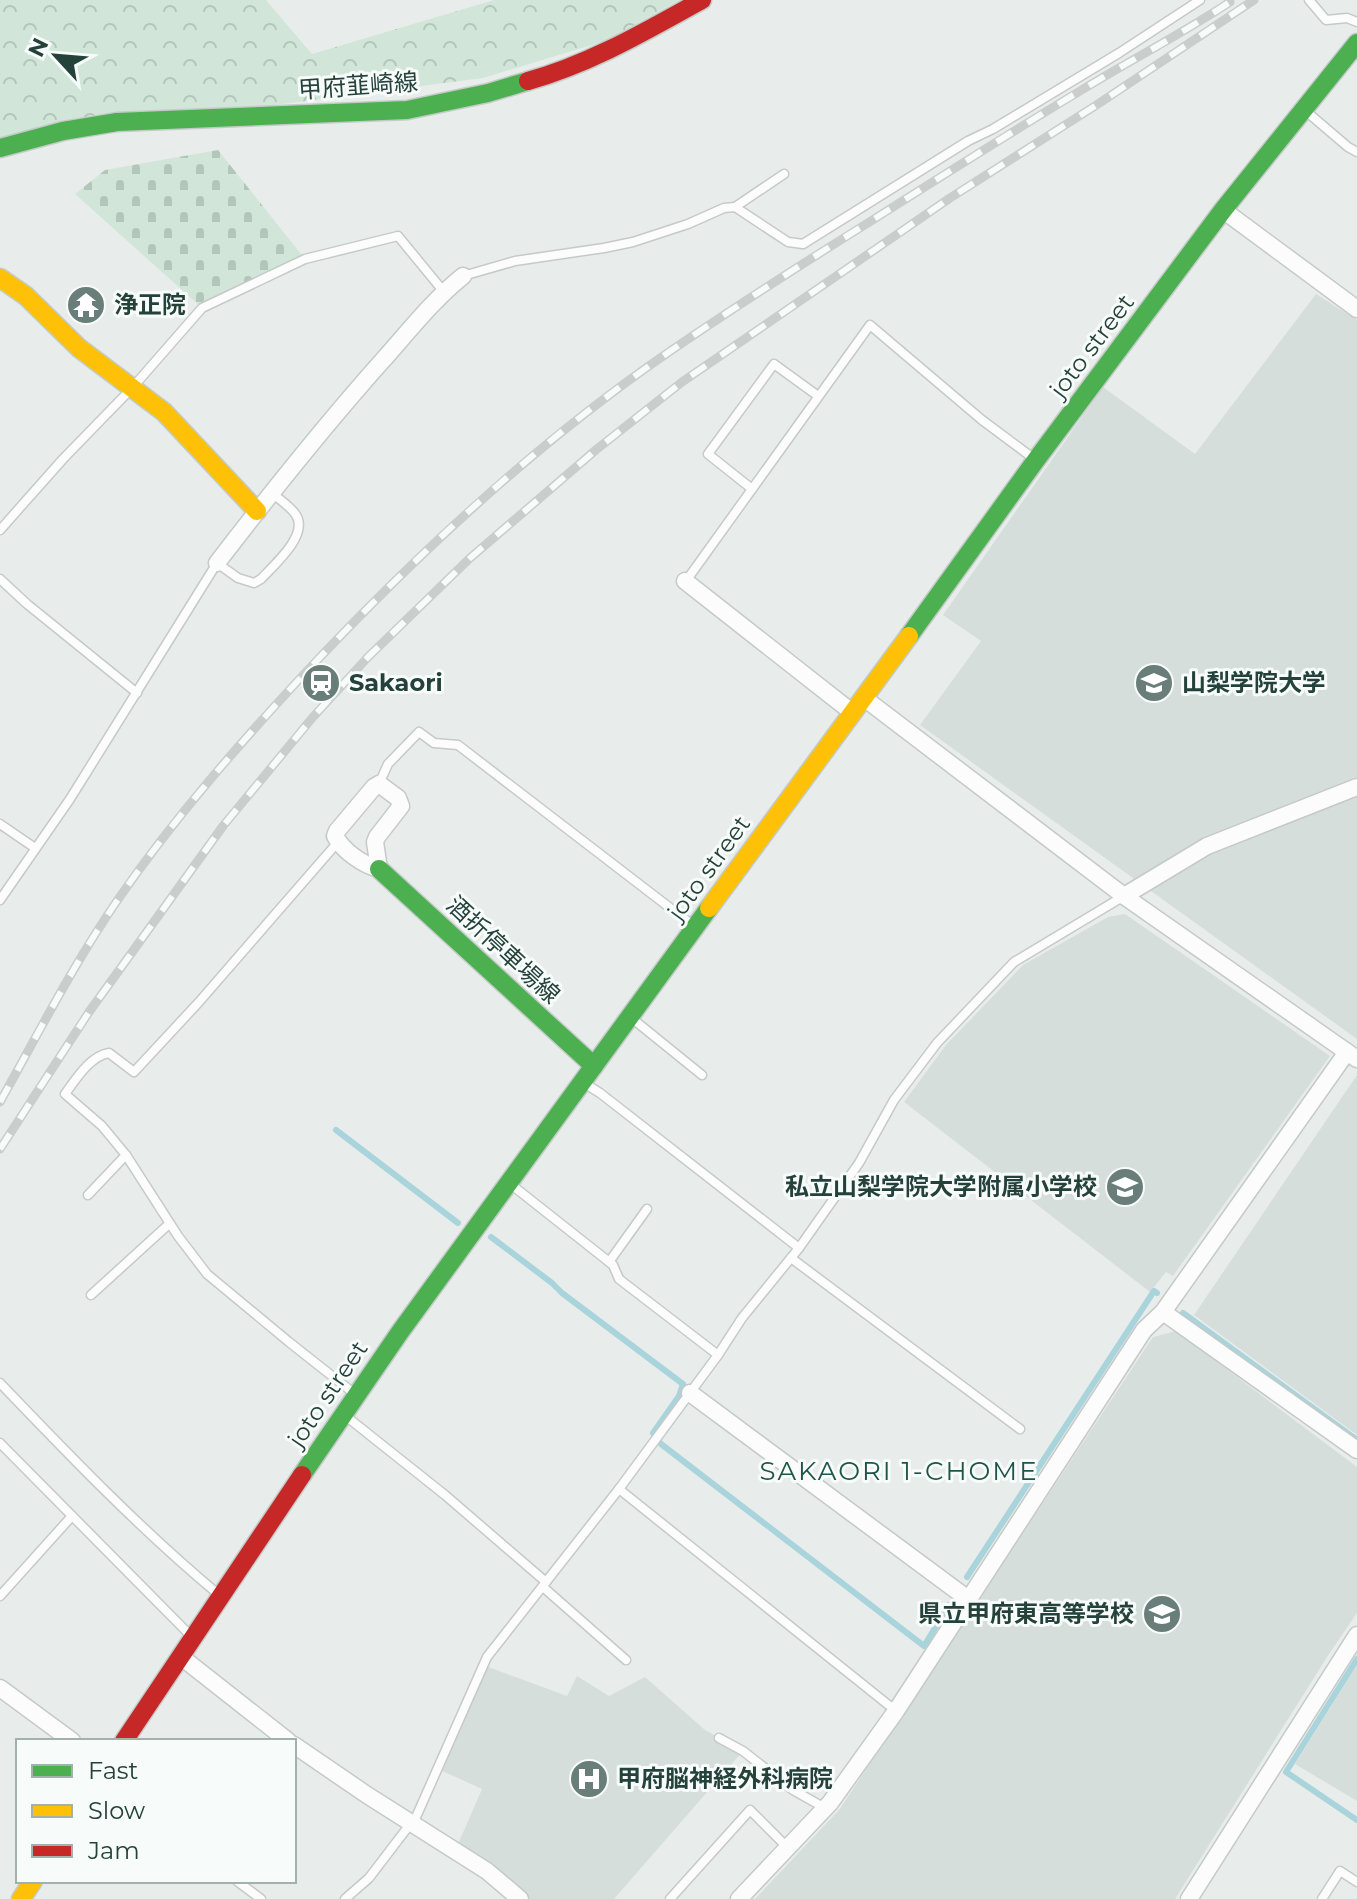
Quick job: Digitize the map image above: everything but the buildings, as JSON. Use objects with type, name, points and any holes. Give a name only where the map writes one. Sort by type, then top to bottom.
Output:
[{"type":"main road","name":"甲府韮崎線","points":[[0,148],[63,131],[117,122],[407,110],[488,93],[547,76],[608,51],[702,0]]},
{"type":"main road","name":"joto street","points":[[125,1739],[355,1394],[1036,460],[1223,210],[1357,43]]},
{"type":"main road","points":[[0,278],[26,296],[79,348],[164,412],[257,511]]},
{"type":"main road","name":"酒折停車場線","points":[[379,869],[594,1066]]},
{"type":"street","points":[[1223,210],[1357,309]]},
{"type":"street","points":[[217,563],[354,392],[444,292],[463,276]]},
{"type":"street","points":[[685,581],[1352,1056],[1163,1312],[1144,1330],[896,1711],[825,1808],[739,1899]]},
{"type":"street","points":[[379,784],[398,798],[401,806],[375,842],[379,869],[367,866],[338,842],[335,836],[337,831],[374,787],[379,784]]},
{"type":"street","points":[[1124,896],[1207,846],[1357,787]]},
{"type":"street","points":[[1163,1312],[1357,1450]]},
{"type":"street","points":[[690,1393],[968,1599]]},
{"type":"street","points":[[1189,1899],[1357,1635]]},
{"type":"street","points":[[180,1656],[285,1739]]},
{"type":"street","points":[[0,1688],[69,1739]]},
{"type":"street","points":[[296,1746],[487,1871],[520,1899]]},
{"type":"lane","points":[[735,207],[788,242],[803,244],[968,141],[1119,53],[1200,0]]},
{"type":"lane","points":[[1309,0],[1326,20],[1347,18],[1357,22]]},
{"type":"lane","points":[[1303,109],[1357,152]]},
{"type":"lane","points":[[463,276],[515,261],[633,242],[724,208],[735,207],[784,174]]},
{"type":"lane","points":[[0,530],[202,308],[305,259],[398,236],[444,292]]},
{"type":"lane","points":[[685,581],[870,325],[982,420],[1036,460]]},
{"type":"lane","points":[[752,489],[708,454],[774,364],[818,396]]},
{"type":"lane","points":[[0,900],[70,799],[217,563],[238,578],[254,583],[297,538],[300,529],[295,513],[271,493]]},
{"type":"lane","points":[[0,579],[137,693]]},
{"type":"lane","points":[[379,784],[388,764],[419,732],[434,743],[458,745],[695,927]]},
{"type":"lane","points":[[0,824],[35,848]]},
{"type":"lane","points":[[338,842],[134,1072],[109,1053],[100,1055],[65,1094],[102,1126],[126,1155],[169,1224],[207,1274],[355,1394]]},
{"type":"lane","points":[[345,1899],[369,1878],[412,1823],[483,1665],[619,1489],[742,1318],[799,1248],[859,1163],[894,1100],[937,1043],[1014,962],[1124,896]]},
{"type":"lane","points":[[630,1017],[702,1075]]},
{"type":"lane","points":[[583,1082],[799,1248]]},
{"type":"lane","points":[[88,1195],[126,1155]]},
{"type":"lane","points":[[509,1183],[613,1265],[619,1279],[718,1355]]},
{"type":"lane","points":[[609,1262],[647,1209]]},
{"type":"lane","points":[[91,1295],[169,1224]]},
{"type":"lane","points":[[791,1258],[1020,1429]]},
{"type":"lane","points":[[0,1383],[102,1489],[221,1597]]},
{"type":"lane","points":[[342,1414],[445,1495],[626,1660]]},
{"type":"lane","points":[[0,1443],[192,1637]]},
{"type":"lane","points":[[619,1489],[896,1711]]},
{"type":"lane","points":[[0,1596],[72,1516]]},
{"type":"lane","points":[[719,1738],[743,1751],[793,1790],[825,1808]]},
{"type":"lane","points":[[670,1899],[750,1810],[788,1848]]},
{"type":"lane","points":[[1322,1899],[1340,1871],[1357,1882]]},
{"type":"lane","points":[[240,1883],[261,1899]]},
{"type":"shaded area","name":"山梨学院大学","points":[[1316,294],[1357,320],[1357,1039],[920,725],[981,641],[943,615],[1103,387],[1195,454]]},
{"type":"shaded area","name":"私立山梨学院大学附属小学校","points":[[1125,914],[1330,1056],[1173,1276],[1166,1272],[1150,1292],[904,1102],[946,1045],[1023,965],[1108,917]]},
{"type":"shaded area","points":[[1357,1075],[1357,1435],[1194,1315]]},
{"type":"shaded area","name":"県立甲府東高等学校","points":[[1176,1331],[1357,1467],[1357,1613],[1175,1899],[755,1899],[839,1810],[1153,1337]]},
{"type":"shaded area","name":"甲府脳神経外科病院","points":[[483,1665],[567,1696],[577,1676],[609,1696],[645,1677],[705,1730],[743,1751],[614,1899],[520,1899],[455,1851],[482,1789],[438,1769]]},
{"type":"shaded area","points":[[1357,1665],[1357,1801],[1295,1764]]},
{"type":"green space","points":[[0,0],[266,0],[312,54],[494,0],[679,0],[605,41],[483,78],[0,141]]},
{"type":"green space","points":[[218,150],[305,259],[202,308],[75,194],[105,170]]},
{"type":"waterway","points":[[336,1130],[458,1223]]},
{"type":"waterway","points":[[491,1237],[683,1384],[679,1396],[653,1433],[661,1444],[924,1646],[949,1605]]},
{"type":"waterway","points":[[967,1577],[1154,1291],[1157,1293]]},
{"type":"waterway","points":[[1183,1313],[1357,1440]]},
{"type":"waterway","points":[[1357,1659],[1286,1772],[1357,1820]]},
{"type":"railway","points":[[0,1149],[89,1012],[223,826],[313,717],[368,657],[469,559],[597,449],[682,382],[950,198],[1254,0]]},
{"type":"railway","points":[[0,1102],[87,948],[140,868],[185,810],[307,671],[391,585],[478,503],[617,389],[717,320],[1004,137],[1230,2]]},
{"type":"traffic: fast","points":[[909,636],[1223,210],[1357,43]]},
{"type":"traffic: fast","points":[[0,148],[63,131],[117,122],[407,110],[528,81]]},
{"type":"traffic: fast","points":[[379,869],[594,1066]]},
{"type":"traffic: fast","points":[[302,1475],[400,1332],[709,908]]},
{"type":"traffic: slow","points":[[0,278],[26,296],[79,348],[164,412],[257,511]]},
{"type":"traffic: slow","points":[[709,908],[909,636]]},
{"type":"traffic: slow","points":[[21,1899],[32,1883]]},
{"type":"traffic: jam","points":[[528,81],[596,56],[702,0]]},
{"type":"traffic: jam","points":[[125,1739],[302,1475]]},
{"type":"place","name":"浄正院","points":[[86,305]]},
{"type":"place","name":"Sakaori","points":[[321,683]]},
{"type":"place","name":"山梨学院大学","points":[[1154,683]]},
{"type":"place","name":"私立山梨学院大学附属小学校","points":[[1125,1187]]},
{"type":"place","name":"県立甲府東高等学校","points":[[1162,1614]]},
{"type":"place","name":"甲府脳神経外科病院","points":[[589,1779]]},
{"type":"district","name":"SAKAORI 1-CHOME","points":[[899,1471]]}]
